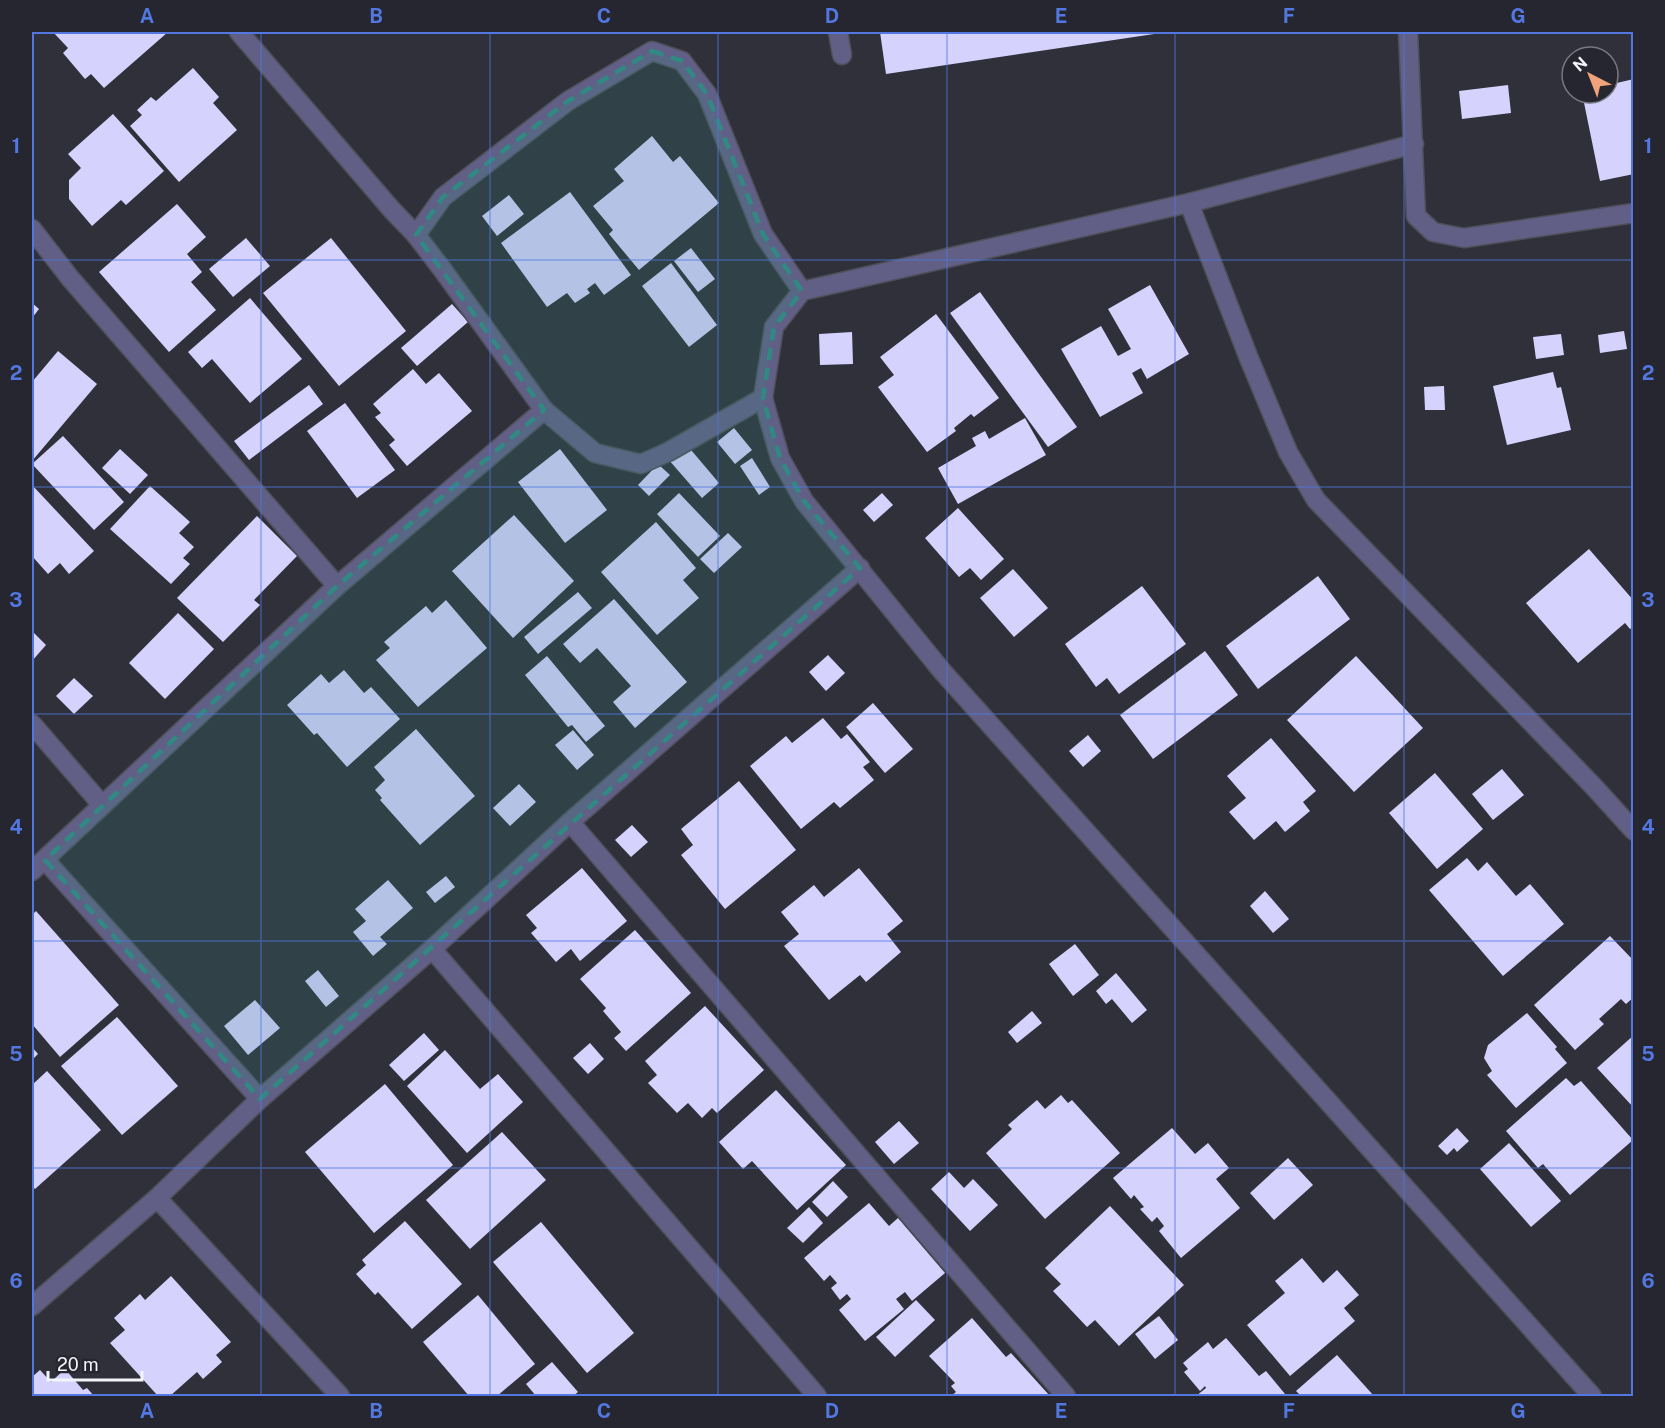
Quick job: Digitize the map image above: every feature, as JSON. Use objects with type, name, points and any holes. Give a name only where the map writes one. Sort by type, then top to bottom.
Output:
[{"type":"street","points":[[239,32],[416,235],[544,410],[595,453],[640,464],[668,452],[763,398]]},
{"type":"street","points":[[838,32],[842,55]]},
{"type":"street","points":[[1408,32],[1416,216],[1433,232],[1464,238],[1634,213]]},
{"type":"street","points":[[416,235],[443,197],[568,100],[652,51],[682,61],[707,94],[763,234],[802,291]]},
{"type":"street","points":[[1414,144],[1189,203],[802,291],[774,327],[763,398],[780,458],[804,501],[942,671],[1592,1396]]},
{"type":"street","points":[[1189,203],[1288,452],[1317,500],[1634,831]]},
{"type":"street","points":[[32,229],[70,278],[337,586]]},
{"type":"street","points":[[260,1099],[38,866],[337,586],[544,410]]},
{"type":"street","points":[[32,1306],[157,1198],[260,1099],[432,949],[570,822],[860,568]]},
{"type":"street","points":[[32,724],[102,805]]},
{"type":"street","points":[[570,822],[1066,1396]]},
{"type":"street","points":[[432,949],[816,1396]]},
{"type":"street","points":[[157,1198],[340,1396]]},
{"type":"highlighted area","points":[[652,51],[682,61],[707,94],[763,234],[802,291],[774,327],[763,398],[780,458],[804,501],[860,568],[260,1099],[45,860],[337,586],[544,410],[416,235],[443,197],[568,101]]},
{"type":"building","points":[[53,32],[168,32],[104,88],[91,74],[85,79],[63,53],[68,48]]},
{"type":"building","points":[[880,32],[1161,32],[1161,33],[886,74]]},
{"type":"building","points":[[193,68],[219,97],[213,103],[237,130],[179,182],[130,126],[142,115],[137,110],[151,97],[156,101]]},
{"type":"building","points":[[1634,79],[1634,174],[1600,181],[1584,105],[1620,105],[1620,82]]},
{"type":"building","points":[[1508,85],[1511,113],[1462,119],[1459,91]]},
{"type":"building","points":[[113,114],[164,171],[126,205],[121,200],[92,226],[69,199],[69,180],[81,168],[68,154]]},
{"type":"building","points":[[652,136],[673,162],[680,156],[719,203],[639,270],[609,234],[613,230],[593,206],[624,181],[614,169]]},
{"type":"building","points":[[570,192],[631,275],[604,295],[595,283],[587,289],[590,293],[575,303],[567,293],[547,307],[501,243]]},
{"type":"building","points":[[509,195],[524,214],[497,236],[482,216]]},
{"type":"building","points":[[177,204],[206,237],[187,254],[202,272],[191,282],[216,310],[169,352],[99,272]]},
{"type":"building","points":[[246,238],[270,266],[233,297],[209,269]]},
{"type":"building","points":[[331,238],[406,331],[339,386],[263,293]]},
{"type":"building","points":[[691,248],[715,279],[698,292],[674,261]]},
{"type":"building","points":[[671,263],[717,325],[689,347],[642,286]]},
{"type":"building","points":[[1150,285],[1189,354],[1147,379],[1141,368],[1132,373],[1143,393],[1100,417],[1061,349],[1101,326],[1118,356],[1131,349],[1108,309]]},
{"type":"building","points":[[980,292],[1077,427],[1048,447],[950,313]]},
{"type":"building","points":[[250,298],[302,359],[250,403],[212,359],[202,368],[188,352]]},
{"type":"building","points":[[32,303],[39,309],[32,318]]},
{"type":"building","points":[[452,304],[468,322],[417,366],[401,348]]},
{"type":"building","points":[[936,314],[999,398],[974,417],[971,414],[954,428],[956,431],[927,452],[878,387],[894,375],[880,357]]},
{"type":"building","points":[[1624,331],[1627,349],[1600,353],[1598,335]]},
{"type":"building","points":[[852,332],[853,364],[820,365],[819,334]]},
{"type":"building","points":[[1561,334],[1564,355],[1536,359],[1533,337]]},
{"type":"building","points":[[58,351],[97,384],[32,461],[32,382]]},
{"type":"building","points":[[413,369],[426,384],[439,373],[472,411],[407,466],[389,445],[395,440],[375,417],[381,413],[373,404]]},
{"type":"building","points":[[1553,372],[1557,388],[1561,387],[1571,430],[1507,445],[1493,386]]},
{"type":"building","points":[[309,385],[323,404],[249,460],[234,441]]},
{"type":"building","points":[[1444,386],[1445,410],[1425,410],[1424,387]]},
{"type":"building","points":[[345,403],[395,470],[357,498],[307,431]]},
{"type":"building","points":[[1025,418],[1046,455],[958,504],[938,468],[976,446],[972,438],[985,431],[989,439]]},
{"type":"building","points":[[734,428],[752,450],[735,464],[717,442]]},
{"type":"building","points":[[63,436],[124,502],[94,530],[32,464]]},
{"type":"building","points":[[686,444],[719,483],[702,498],[668,459]]},
{"type":"building","points":[[120,449],[148,475],[130,494],[102,468]]},
{"type":"building","points":[[560,449],[607,510],[565,543],[518,482]]},
{"type":"building","points":[[752,458],[770,487],[759,495],[740,466]]},
{"type":"building","points":[[658,464],[670,475],[649,496],[638,485]]},
{"type":"building","points":[[32,485],[94,551],[69,574],[60,563],[48,574],[32,556]]},
{"type":"building","points":[[150,486],[190,522],[179,533],[194,547],[183,558],[190,564],[171,584],[110,529]]},
{"type":"building","points":[[679,493],[720,536],[698,557],[657,514]]},
{"type":"building","points":[[882,493],[893,505],[874,522],[863,510]]},
{"type":"building","points":[[958,508],[1004,559],[981,580],[970,568],[959,577],[925,538]]},
{"type":"building","points":[[514,515],[574,581],[513,638],[452,571]]},
{"type":"building","points":[[257,516],[297,556],[254,600],[260,605],[223,642],[177,598]]},
{"type":"building","points":[[656,522],[696,568],[683,580],[699,598],[657,635],[601,572]]},
{"type":"building","points":[[728,533],[742,547],[714,573],[700,559]]},
{"type":"building","points":[[1589,549],[1634,601],[1634,626],[1630,629],[1625,623],[1578,663],[1526,603]]},
{"type":"building","points":[[1013,569],[1048,608],[1014,637],[980,598]]},
{"type":"building","points":[[1318,576],[1350,619],[1258,689],[1226,646]]},
{"type":"building","points":[[1142,586],[1186,644],[1119,694],[1107,678],[1096,687],[1065,644]]},
{"type":"building","points":[[578,592],[592,608],[538,654],[524,637]]},
{"type":"building","points":[[614,599],[687,682],[635,728],[613,702],[631,686],[597,648],[580,663],[563,644]]},
{"type":"building","points":[[446,600],[487,648],[418,707],[376,660],[390,648],[384,642],[426,606],[432,613]]},
{"type":"building","points":[[178,613],[214,649],[165,699],[129,663]]},
{"type":"building","points":[[34,633],[46,645],[32,661],[32,635]]},
{"type":"building","points":[[1205,651],[1238,695],[1153,759],[1120,715]]},
{"type":"building","points":[[828,655],[845,673],[826,691],[809,672]]},
{"type":"building","points":[[547,656],[605,726],[586,742],[572,725],[568,727],[525,675]]},
{"type":"building","points":[[1356,656],[1423,728],[1354,792],[1287,720]]},
{"type":"building","points":[[344,670],[364,693],[371,687],[400,719],[347,767],[317,733],[314,735],[287,705],[321,674],[329,683]]},
{"type":"building","points":[[74,678],[93,696],[74,714],[56,696]]},
{"type":"building","points":[[873,703],[913,749],[885,773],[846,727]]},
{"type":"building","points":[[823,718],[841,739],[847,734],[870,762],[863,767],[874,780],[840,808],[834,802],[801,829],[750,766],[786,736],[792,743]]},
{"type":"building","points":[[416,729],[475,796],[420,845],[380,800],[382,798],[375,790],[385,780],[374,767]]},
{"type":"building","points":[[573,730],[594,755],[577,770],[555,745]]},
{"type":"building","points":[[1088,735],[1101,751],[1083,767],[1069,751]]},
{"type":"building","points":[[1271,738],[1316,791],[1303,802],[1310,811],[1285,832],[1276,821],[1254,840],[1229,812],[1246,798],[1227,776]]},
{"type":"building","points":[[1502,769],[1524,795],[1493,820],[1472,794]]},
{"type":"building","points":[[1435,773],[1483,829],[1437,869],[1389,813]]},
{"type":"building","points":[[739,781],[796,850],[725,909],[681,855],[693,845],[681,829]]},
{"type":"building","points":[[519,784],[536,802],[510,826],[493,808]]},
{"type":"building","points":[[632,825],[648,842],[631,857],[615,840]]},
{"type":"building","points":[[1467,858],[1478,871],[1487,862],[1516,896],[1530,884],[1564,924],[1503,976],[1429,890]]},
{"type":"building","points":[[582,868],[627,921],[580,961],[571,949],[556,962],[531,933],[537,928],[526,915]]},
{"type":"building","points":[[859,868],[903,921],[887,934],[901,952],[866,982],[860,975],[829,1000],[784,946],[799,934],[781,912],[814,885],[824,897]]},
{"type":"building","points":[[446,876],[455,887],[435,903],[426,892]]},
{"type":"building","points":[[388,880],[413,908],[380,937],[387,944],[373,956],[353,932],[366,921],[355,909]]},
{"type":"building","points":[[1265,891],[1289,919],[1273,933],[1250,906]]},
{"type":"building","points":[[36,911],[119,1005],[60,1057],[32,1024],[32,915]]},
{"type":"building","points":[[635,930],[691,993],[626,1051],[614,1038],[621,1032],[603,1011],[606,1008],[580,979]]},
{"type":"building","points":[[1610,936],[1634,961],[1634,997],[1626,1004],[1621,999],[1599,1019],[1604,1024],[1575,1050],[1534,1005]]},
{"type":"building","points":[[1075,944],[1099,975],[1073,996],[1049,964]]},
{"type":"building","points":[[318,970],[339,996],[326,1007],[305,981]]},
{"type":"building","points":[[1116,973],[1147,1010],[1132,1023],[1112,999],[1106,1004],[1096,991]]},
{"type":"building","points":[[255,1000],[280,1028],[248,1055],[224,1026]]},
{"type":"building","points":[[705,1006],[764,1070],[717,1113],[712,1108],[702,1118],[688,1103],[677,1113],[648,1083],[657,1075],[645,1061]]},
{"type":"building","points":[[1032,1011],[1042,1023],[1017,1043],[1008,1032]]},
{"type":"building","points":[[1527,1013],[1557,1047],[1555,1049],[1567,1063],[1516,1108],[1487,1075],[1492,1071],[1484,1058],[1488,1045]]},
{"type":"building","points":[[117,1017],[178,1086],[122,1135],[61,1066]]},
{"type":"building","points":[[424,1033],[439,1050],[404,1081],[389,1065]]},
{"type":"building","points":[[1634,1035],[1634,1108],[1597,1068]]},
{"type":"building","points":[[590,1043],[604,1059],[588,1074],[573,1058]]},
{"type":"building","points":[[32,1047],[38,1054],[32,1060]]},
{"type":"building","points":[[445,1050],[480,1089],[498,1074],[523,1102],[467,1153],[407,1086]]},
{"type":"building","points":[[47,1071],[101,1130],[35,1189],[32,1186],[32,1085]]},
{"type":"building","points":[[1566,1078],[1574,1086],[1581,1081],[1633,1140],[1570,1195],[1543,1164],[1538,1168],[1506,1131]]},
{"type":"building","points":[[385,1084],[453,1165],[374,1233],[305,1152]]},
{"type":"building","points":[[776,1090],[846,1165],[797,1210],[752,1161],[743,1169],[719,1142]]},
{"type":"building","points":[[1061,1095],[1068,1103],[1072,1100],[1120,1153],[1045,1219],[986,1153],[1012,1129],[1008,1125],[1037,1100],[1045,1109]]},
{"type":"building","points":[[899,1121],[919,1143],[894,1164],[875,1142]]},
{"type":"building","points":[[1172,1128],[1195,1154],[1208,1143],[1229,1168],[1216,1179],[1240,1208],[1181,1258],[1159,1231],[1164,1226],[1157,1217],[1152,1222],[1140,1209],[1144,1207],[1134,1195],[1131,1199],[1113,1178]]},
{"type":"building","points":[[1457,1128],[1469,1141],[1457,1152],[1454,1148],[1447,1155],[1438,1146]]},
{"type":"building","points":[[502,1132],[546,1180],[470,1249],[426,1200]]},
{"type":"building","points":[[1509,1143],[1561,1201],[1531,1227],[1480,1169]]},
{"type":"building","points":[[1288,1158],[1313,1185],[1274,1220],[1250,1193]]},
{"type":"building","points":[[949,1172],[964,1188],[973,1179],[998,1205],[970,1231],[931,1189]]},
{"type":"building","points":[[833,1181],[848,1197],[827,1217],[812,1202]]},
{"type":"building","points":[[869,1203],[889,1226],[898,1218],[945,1273],[912,1301],[905,1292],[896,1299],[904,1309],[865,1341],[839,1310],[851,1299],[847,1294],[840,1300],[831,1288],[837,1283],[830,1275],[824,1281],[804,1258]]},
{"type":"building","points":[[1110,1206],[1184,1285],[1119,1346],[1095,1320],[1087,1327],[1053,1291],[1061,1284],[1045,1268]]},
{"type":"building","points":[[809,1207],[823,1223],[803,1243],[787,1228]]},
{"type":"building","points":[[405,1221],[462,1284],[412,1329],[378,1292],[375,1295],[356,1274],[366,1265],[362,1260]]},
{"type":"building","points":[[541,1222],[634,1333],[587,1373],[493,1262]]},
{"type":"building","points":[[1302,1258],[1323,1283],[1337,1270],[1359,1295],[1344,1308],[1355,1321],[1290,1376],[1247,1325],[1285,1293],[1275,1281]]},
{"type":"building","points":[[171,1276],[231,1342],[216,1355],[222,1362],[203,1379],[197,1372],[170,1396],[158,1396],[110,1343],[125,1330],[114,1318],[140,1294],[145,1300]]},
{"type":"building","points":[[478,1295],[535,1364],[497,1396],[469,1396],[423,1342]]},
{"type":"building","points":[[916,1300],[935,1320],[895,1357],[876,1337]]},
{"type":"building","points":[[1159,1316],[1178,1340],[1155,1359],[1135,1334]]},
{"type":"building","points":[[972,1318],[1006,1357],[1011,1353],[1050,1396],[951,1396],[956,1392],[951,1386],[955,1383],[929,1356]]},
{"type":"building","points":[[1226,1338],[1259,1376],[1266,1371],[1285,1394],[1282,1396],[1196,1396],[1206,1388],[1205,1386],[1200,1391],[1184,1372],[1188,1369],[1183,1363],[1208,1342],[1213,1349]]},
{"type":"building","points":[[1337,1355],[1374,1396],[1301,1396],[1296,1391]]},
{"type":"building","points":[[552,1362],[578,1392],[573,1396],[536,1396],[526,1384]]},
{"type":"building","points":[[65,1369],[83,1390],[87,1388],[94,1396],[32,1396],[32,1377],[40,1370],[51,1382]]}]
